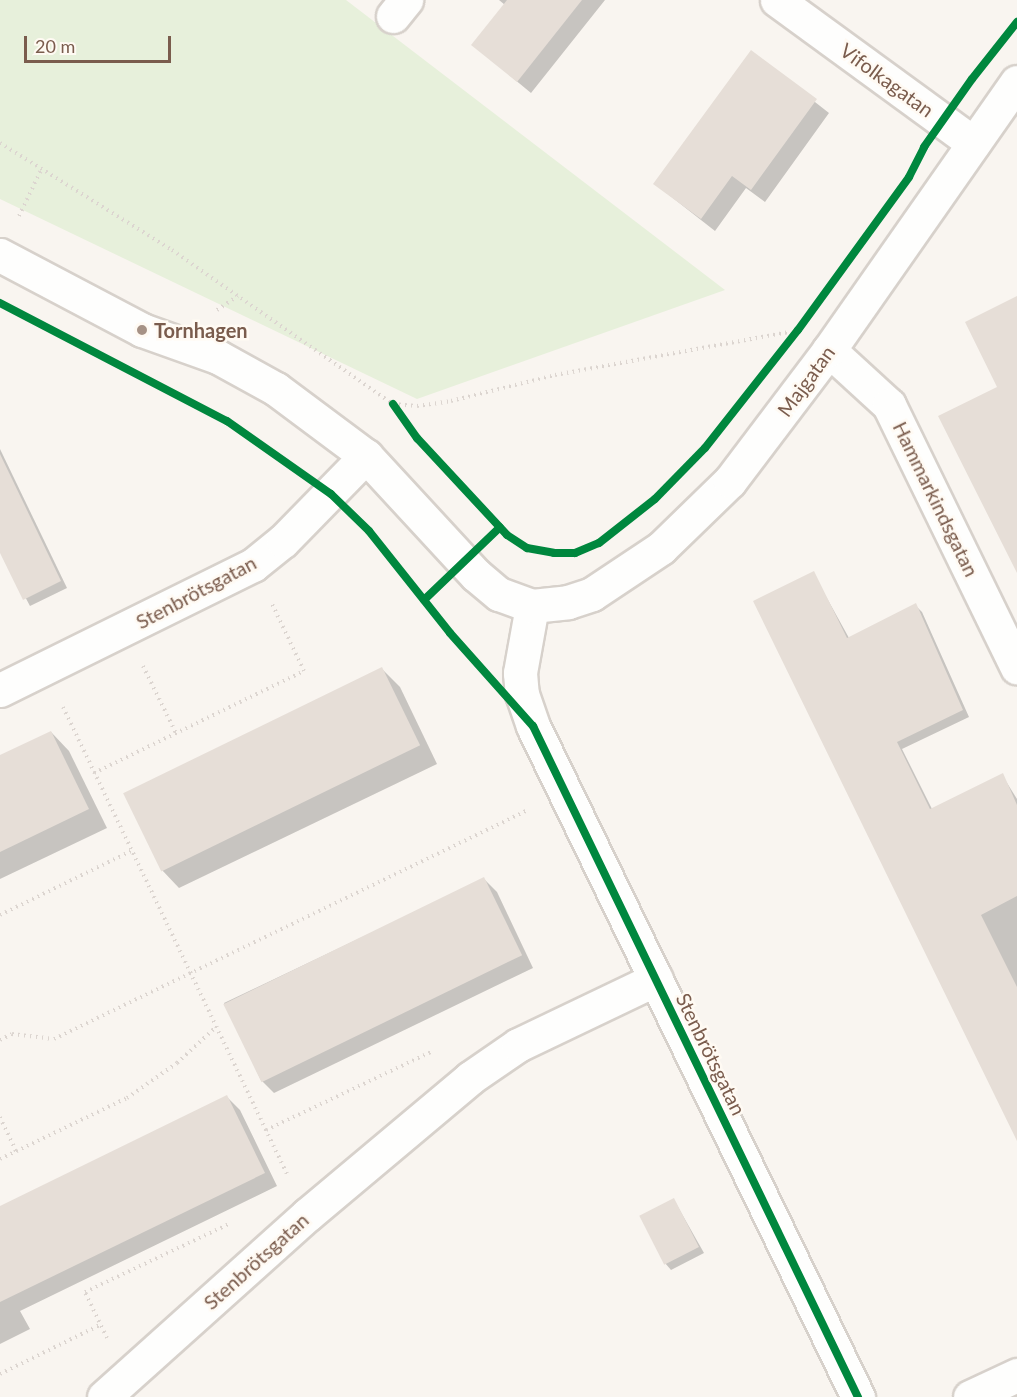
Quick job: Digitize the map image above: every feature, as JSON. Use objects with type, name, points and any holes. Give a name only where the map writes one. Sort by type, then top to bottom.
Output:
[{"type":"street","name":"Vifolkagatan","points":[[795,6],[973,143]]},
{"type":"street","name":"Majgatan","points":[[532,606],[568,602],[592,594],[669,542],[736,473],[829,350],[1017,82]]},
{"type":"street","points":[[0,255],[142,330],[218,357],[303,407],[366,456],[476,575],[499,594],[532,606]]},
{"type":"street","name":"Hammarkindsgatan","points":[[829,350],[889,405],[1017,667]]},
{"type":"street","name":"Stenbrötsgatan","points":[[0,690],[253,565],[283,541],[366,456]]},
{"type":"street","name":"Stenbrötsgatan","points":[[532,606],[520,673],[522,694],[564,793],[858,1397]]},
{"type":"street","name":"Stenbrötsgatan","points":[[115,1387],[307,1215],[470,1078],[518,1045],[656,979]]},
{"type":"street","points":[[978,1393],[1017,1374]]},
{"type":"path","points":[[0,143],[172,250],[393,404],[417,406],[451,401],[555,375],[798,330]]},
{"type":"path","points":[[0,255],[42,168]]},
{"type":"path","points":[[94,773],[304,671],[253,565]]},
{"type":"path","points":[[125,629],[176,733]]},
{"type":"path","points":[[44,668],[307,1215]]},
{"type":"path","points":[[0,1040],[12,1034],[54,1039],[564,793]]},
{"type":"path","points":[[0,915],[131,851]]},
{"type":"path","points":[[0,1159],[135,1093],[177,1063],[216,1027]]},
{"type":"path","points":[[266,1130],[453,1042],[470,1078]]},
{"type":"path","points":[[0,1117],[16,1151]]},
{"type":"path","points":[[115,1387],[100,1324],[85,1293],[233,1222]]},
{"type":"path","points":[[0,1374],[100,1324]]},
{"type":"green space","points":[[0,0],[346,0],[725,290],[417,399],[0,199]]},
{"type":"building","points":[[507,0],[582,0],[517,82],[471,45]]},
{"type":"building","points":[[751,50],[817,99],[751,190],[732,176],[701,219],[653,184]]},
{"type":"building","points":[[1017,296],[1017,573],[938,416],[997,387],[965,322]]},
{"type":"building","points":[[0,454],[61,581],[23,600],[0,553]]},
{"type":"building","points":[[814,571],[847,638],[916,603],[963,710],[897,742],[930,809],[1003,773],[1017,805],[1017,896],[981,915],[1017,987],[1017,1141],[753,601]]},
{"type":"building","points":[[382,667],[420,745],[161,871],[123,793]]},
{"type":"building","points":[[51,731],[89,809],[0,852],[0,755]]},
{"type":"building","points":[[484,877],[522,955],[261,1082],[223,1004]]},
{"type":"building","points":[[227,1095],[265,1173],[0,1302],[0,1206]]},
{"type":"building","points":[[674,1198],[699,1247],[664,1265],[639,1216]]},
{"type":"cycle path","points":[[393,404],[417,438],[507,535],[527,548],[554,553],[575,553],[599,543],[655,499],[705,448],[798,330],[909,177],[924,147],[972,79],[1017,22]]},
{"type":"cycle path","points":[[0,303],[227,421],[331,494],[369,531],[450,633],[533,726],[858,1397]]},
{"type":"cycle path","points":[[424,600],[500,527]]},
{"type":"place","name":"Tornhagen","points":[[142,330]]}]
